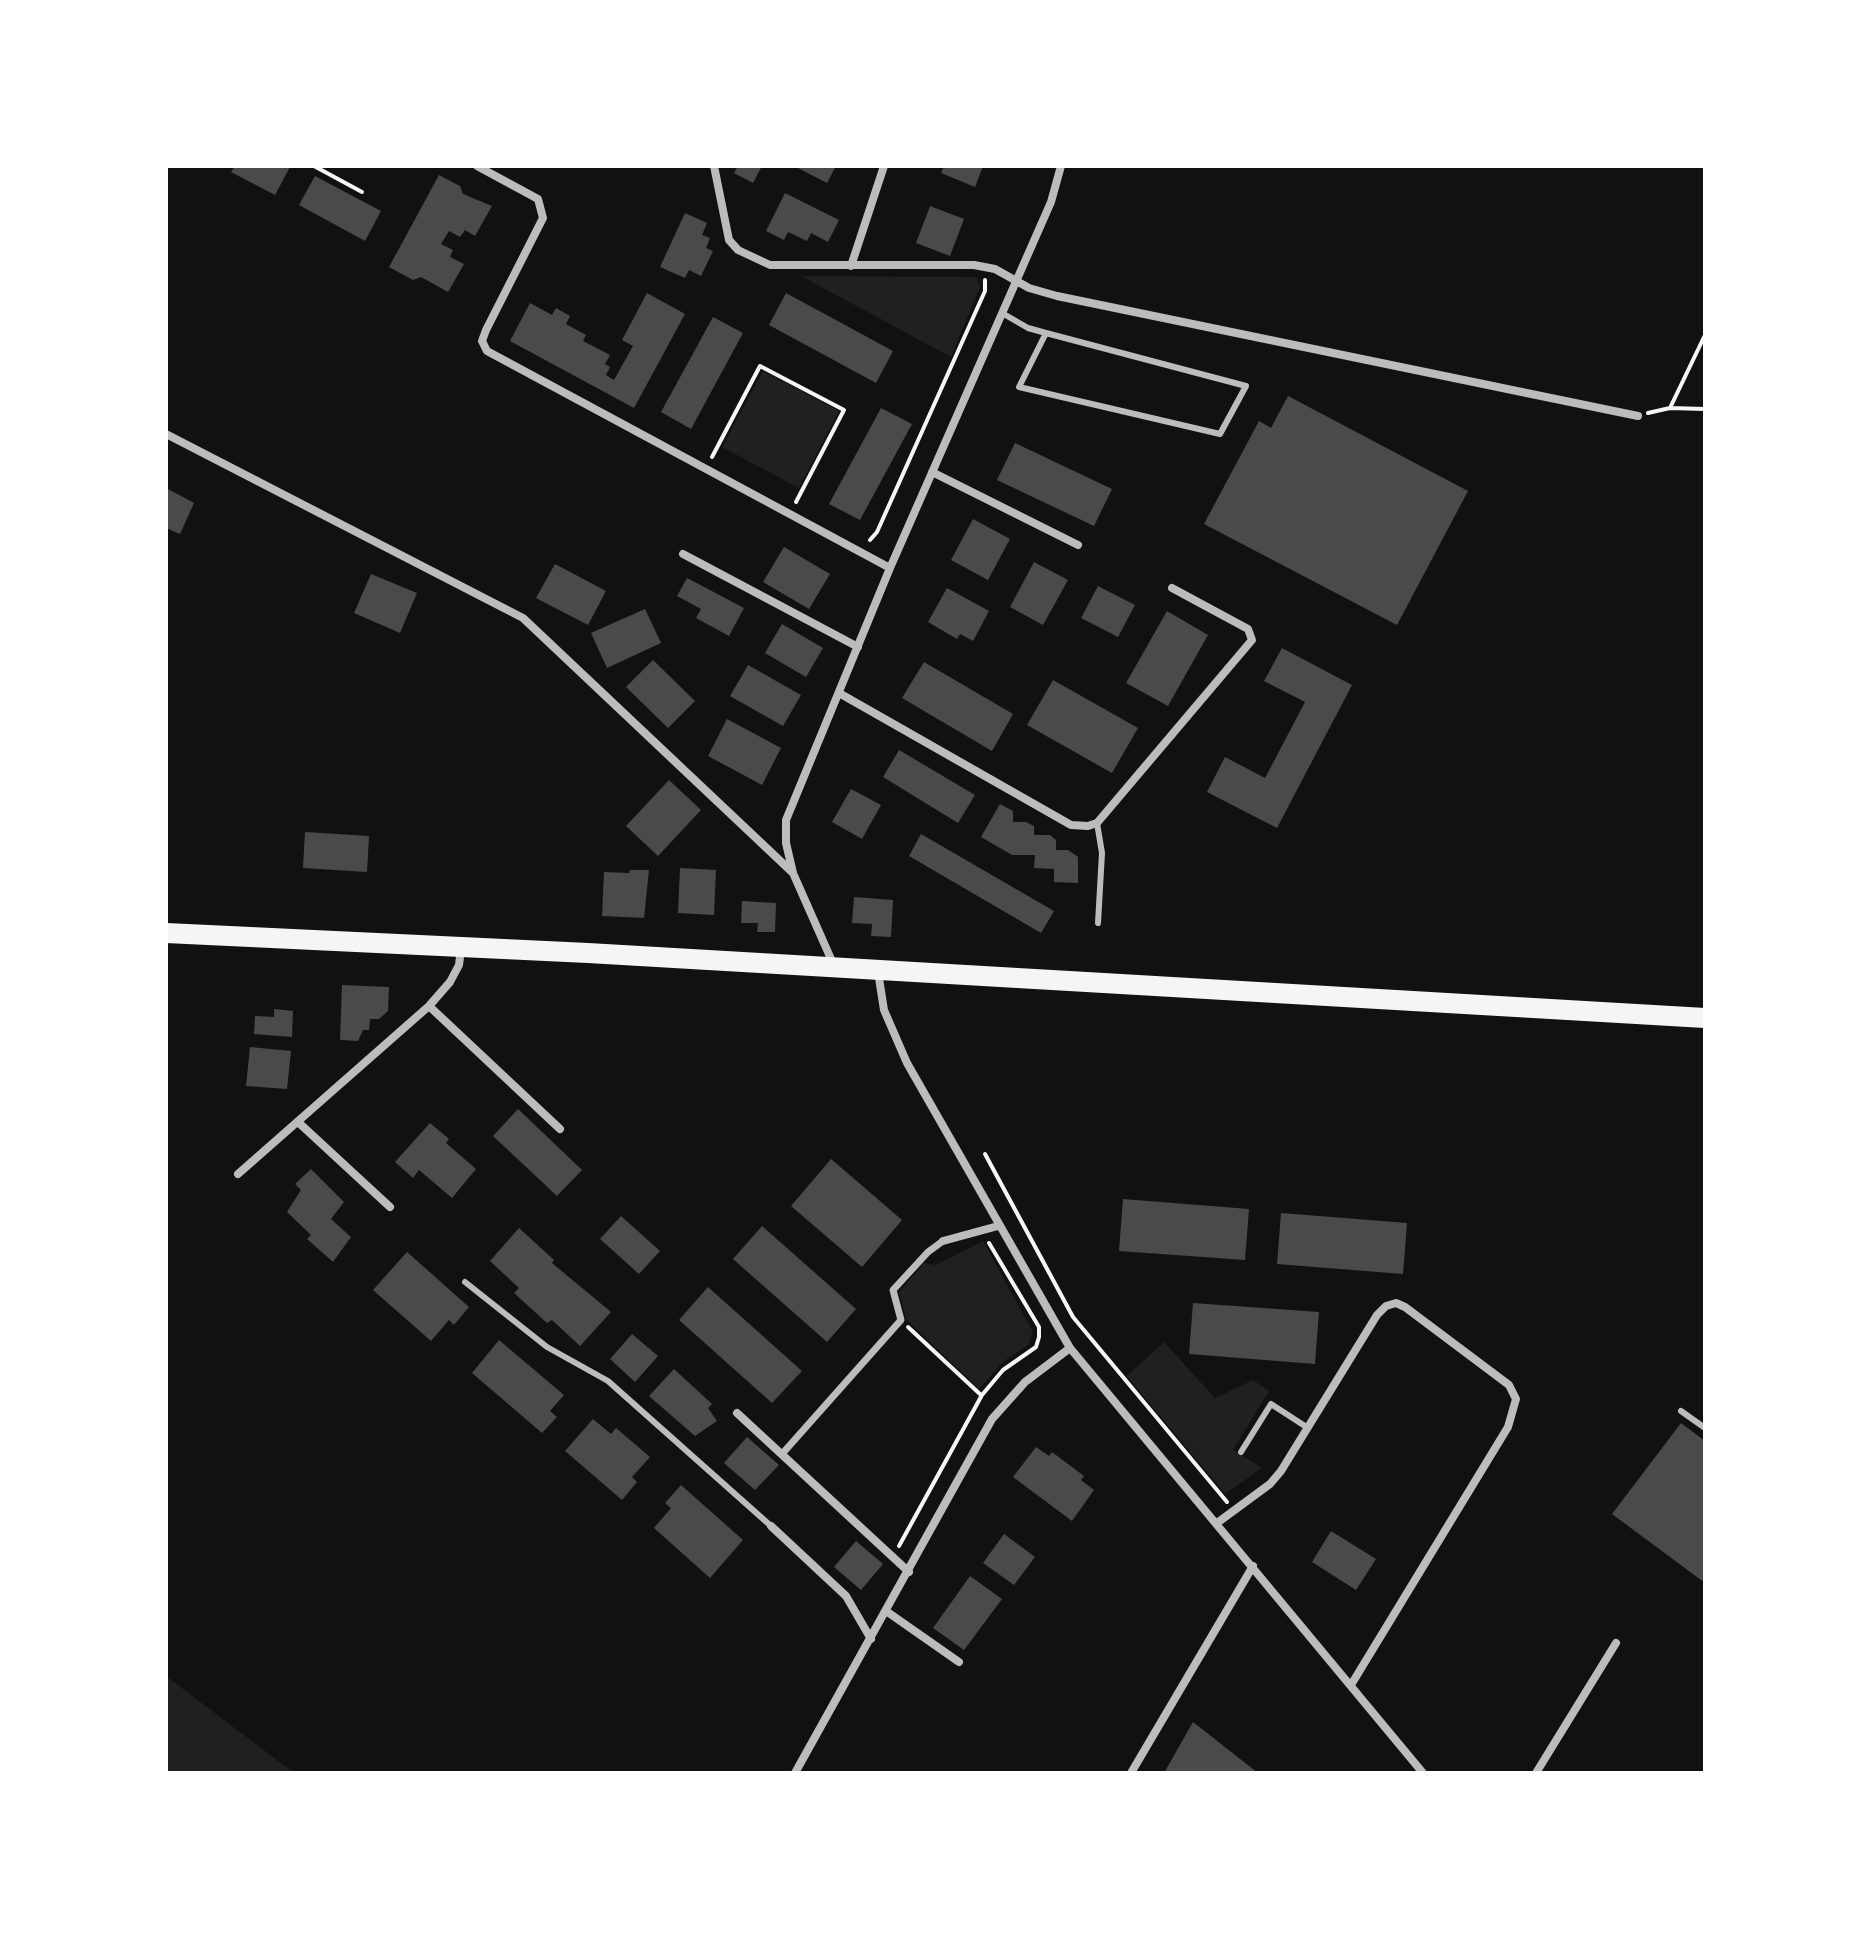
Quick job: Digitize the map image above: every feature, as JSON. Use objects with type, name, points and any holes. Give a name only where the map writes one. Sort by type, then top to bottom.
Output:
[{"type":"main road","points":[[166,933],[1705,1018]]},
{"type":"street","points":[[477,166],[538,199],[543,218],[486,330],[482,341],[487,351],[890,568]]},
{"type":"street","points":[[714,166],[729,240],[738,250],[770,265],[974,265],[995,269],[1057,296],[1638,416]]},
{"type":"street","points":[[851,266],[884,166]]},
{"type":"street","points":[[835,970],[793,873],[786,843],[786,820],[890,568],[1018,281],[1051,202],[1061,166]]},
{"type":"street","points":[[166,434],[523,618],[793,873]]},
{"type":"street","points":[[932,472],[1078,545]]},
{"type":"street","points":[[683,554],[858,647]]},
{"type":"street","points":[[839,693],[1071,825],[1080,828],[1097,823],[1252,640],[1248,629],[1172,588]]},
{"type":"street","points":[[238,1174],[429,1006],[450,982],[459,965],[461,949]]},
{"type":"street","points":[[878,972],[884,1010],[907,1063],[1070,1348],[1423,1773]]},
{"type":"street","points":[[429,1006],[560,1129]]},
{"type":"street","points":[[298,1122],[390,1207]]},
{"type":"street","points":[[782,1454],[901,1320],[893,1290],[928,1252],[943,1241],[998,1226]]},
{"type":"street","points":[[1217,1523],[1270,1484],[1377,1315],[1396,1303],[1509,1385],[1516,1399],[1508,1427],[1351,1685]]},
{"type":"street","points":[[795,1773],[998,1409],[1025,1382],[1070,1348]]},
{"type":"street","points":[[737,1413],[909,1572]]},
{"type":"street","points":[[771,1526],[846,1596],[871,1639]]},
{"type":"street","points":[[1131,1773],[1253,1566]]},
{"type":"street","points":[[886,1611],[959,1662]]},
{"type":"street","points":[[1536,1773],[1616,1643]]},
{"type":"lane","points":[[1002,313],[1028,328],[1246,386],[1220,434],[1019,387],[1046,333]]},
{"type":"lane","points":[[1097,823],[1102,853],[1098,923]]},
{"type":"lane","points":[[465,1282],[547,1347],[608,1381],[771,1526]]},
{"type":"lane","points":[[1241,1452],[1271,1404],[1308,1428]]},
{"type":"lane","points":[[1681,1411],[1705,1428]]},
{"type":"path","points":[[314,166],[362,192]]},
{"type":"path","points":[[842,542],[850,534],[871,540],[877,532],[985,291],[986,282],[974,265]]},
{"type":"path","points":[[1670,408],[1705,335]]},
{"type":"path","points":[[705,470],[760,366],[844,410],[790,515]]},
{"type":"path","points":[[1638,416],[1670,408],[1705,409]]},
{"type":"path","points":[[985,1154],[1073,1317],[1234,1510]]},
{"type":"path","points":[[893,1557],[982,1395],[1003,1370],[1036,1347],[1039,1337],[1039,1327],[982,1230]]},
{"type":"path","points":[[901,1320],[982,1395]]},
{"type":"shaded area","points":[[801,276],[976,277],[980,287],[951,357]]},
{"type":"shaded area","points":[[763,371],[839,411],[799,488],[722,447]]},
{"type":"shaded area","points":[[983,1241],[1033,1332],[1028,1345],[1004,1361],[979,1389],[906,1319],[899,1292],[924,1263],[936,1265]]},
{"type":"shaded area","points":[[1164,1342],[1215,1398],[1253,1380],[1269,1391],[1233,1450],[1262,1468],[1225,1494],[1127,1376]]},
{"type":"shaded area","points":[[166,1676],[294,1773],[166,1773]]},
{"type":"building","points":[[235,166],[290,167],[275,195],[231,172]]},
{"type":"building","points":[[738,166],[762,166],[753,183],[734,173]]},
{"type":"building","points":[[794,166],[836,166],[827,183]]},
{"type":"building","points":[[944,166],[983,166],[975,187],[941,173]]},
{"type":"building","points":[[439,175],[460,186],[463,194],[492,206],[475,236],[465,230],[460,237],[449,231],[441,244],[453,250],[450,257],[464,264],[448,292],[421,277],[413,280],[389,267]]},
{"type":"building","points":[[315,176],[381,211],[365,241],[299,205]]},
{"type":"building","points":[[785,193],[839,220],[828,242],[811,233],[807,241],[788,232],[784,240],[766,231]]},
{"type":"building","points":[[930,206],[964,219],[950,256],[916,243]]},
{"type":"building","points":[[685,213],[707,223],[702,235],[710,238],[706,248],[713,251],[701,276],[689,270],[685,278],[660,267]]},
{"type":"building","points":[[647,293],[685,314],[634,408],[510,341],[530,303],[552,315],[556,308],[570,316],[566,324],[586,335],[583,341],[610,355],[605,364],[610,367],[606,375],[614,380],[633,346],[622,340]]},
{"type":"building","points":[[786,293],[893,351],[876,383],[769,325]]},
{"type":"building","points":[[713,317],[743,333],[691,429],[661,412]]},
{"type":"building","points":[[1288,396],[1468,491],[1397,625],[1204,524],[1259,421],[1271,428]]},
{"type":"building","points":[[881,408],[912,424],[860,520],[829,504]]},
{"type":"building","points":[[1015,443],[1112,489],[1094,526],[997,480]]},
{"type":"building","points":[[166,488],[194,503],[180,534],[166,528]]},
{"type":"building","points":[[973,519],[1010,539],[988,580],[951,560]]},
{"type":"building","points":[[784,547],[830,574],[809,609],[763,582]]},
{"type":"building","points":[[1034,562],[1068,580],[1043,625],[1010,607]]},
{"type":"building","points":[[555,564],[606,591],[588,625],[536,598]]},
{"type":"building","points":[[371,574],[417,593],[400,633],[354,613]]},
{"type":"building","points":[[687,578],[744,608],[729,636],[696,618],[701,609],[677,596]]},
{"type":"building","points":[[1098,586],[1135,605],[1118,637],[1081,618]]},
{"type":"building","points":[[947,588],[989,611],[973,641],[960,634],[957,639],[928,622]]},
{"type":"building","points":[[645,609],[661,643],[607,668],[591,633]]},
{"type":"building","points":[[1167,611],[1208,635],[1168,706],[1126,683]]},
{"type":"building","points":[[782,624],[823,648],[806,677],[765,653]]},
{"type":"building","points":[[1282,648],[1352,685],[1277,828],[1207,792],[1225,757],[1265,778],[1305,702],[1264,681]]},
{"type":"building","points":[[653,660],[695,701],[668,728],[626,687]]},
{"type":"building","points":[[924,662],[1013,714],[992,751],[902,698]]},
{"type":"building","points":[[748,665],[801,695],[783,726],[730,696]]},
{"type":"building","points":[[1053,680],[1138,728],[1112,773],[1027,725]]},
{"type":"building","points":[[727,719],[781,748],[762,785],[708,756]]},
{"type":"building","points":[[899,750],[975,795],[958,823],[883,777]]},
{"type":"building","points":[[669,780],[701,810],[658,856],[626,826]]},
{"type":"building","points":[[851,789],[881,805],[862,839],[832,822]]},
{"type":"building","points":[[1000,804],[1013,811],[1013,822],[1026,822],[1034,826],[1034,835],[1050,835],[1056,840],[1056,850],[1068,850],[1078,857],[1078,883],[1054,882],[1054,869],[1034,868],[1035,855],[1012,855],[981,837]]},
{"type":"building","points":[[305,832],[369,836],[367,872],[303,868]]},
{"type":"building","points":[[921,834],[1054,911],[1041,933],[909,856]]},
{"type":"building","points":[[680,868],[716,870],[714,915],[678,913]]},
{"type":"building","points":[[630,870],[649,870],[644,918],[602,916],[604,872],[629,873]]},
{"type":"building","points":[[854,897],[893,900],[891,937],[871,936],[872,924],[852,923]]},
{"type":"building","points":[[742,901],[776,903],[775,932],[757,932],[758,923],[741,923]]},
{"type":"building","points":[[342,985],[389,987],[388,1011],[379,1019],[370,1019],[369,1030],[363,1030],[358,1041],[340,1040]]},
{"type":"building","points":[[274,1009],[293,1011],[292,1037],[254,1034],[255,1016],[274,1017]]},
{"type":"building","points":[[250,1047],[291,1051],[287,1089],[246,1086]]},
{"type":"building","points":[[518,1109],[582,1170],[557,1196],[493,1136]]},
{"type":"building","points":[[430,1123],[449,1139],[446,1143],[476,1169],[452,1198],[419,1170],[413,1178],[395,1162]]},
{"type":"building","points":[[831,1159],[902,1220],[862,1267],[791,1206]]},
{"type":"building","points":[[311,1169],[344,1202],[331,1219],[351,1237],[333,1262],[307,1239],[311,1235],[287,1212],[301,1190],[295,1184]]},
{"type":"building","points":[[1123,1199],[1249,1209],[1245,1260],[1119,1251]]},
{"type":"building","points":[[1281,1213],[1407,1223],[1403,1274],[1277,1264]]},
{"type":"building","points":[[621,1216],[660,1251],[639,1274],[600,1239]]},
{"type":"building","points":[[762,1226],[856,1309],[827,1342],[733,1259]]},
{"type":"building","points":[[519,1228],[554,1260],[552,1263],[611,1312],[580,1346],[552,1320],[547,1323],[514,1293],[519,1288],[490,1261]]},
{"type":"building","points":[[407,1252],[469,1307],[454,1325],[449,1320],[431,1341],[373,1290]]},
{"type":"building","points":[[708,1287],[802,1371],[772,1403],[679,1320]]},
{"type":"building","points":[[1193,1303],[1319,1312],[1315,1364],[1189,1354]]},
{"type":"building","points":[[632,1334],[658,1356],[635,1382],[610,1359]]},
{"type":"building","points":[[499,1340],[564,1395],[550,1411],[557,1417],[542,1433],[472,1373]]},
{"type":"building","points":[[674,1369],[712,1404],[708,1408],[717,1421],[695,1436],[649,1396]]},
{"type":"building","points":[[593,1419],[611,1434],[616,1428],[650,1457],[632,1477],[637,1482],[622,1500],[565,1451]]},
{"type":"building","points":[[1681,1423],[1705,1441],[1705,1583],[1612,1514]]},
{"type":"building","points":[[747,1437],[779,1465],[755,1490],[724,1463]]},
{"type":"building","points":[[1036,1447],[1049,1456],[1052,1452],[1084,1476],[1081,1480],[1094,1490],[1072,1521],[1013,1477]]},
{"type":"building","points":[[681,1485],[743,1540],[710,1578],[654,1528],[671,1508],[665,1503]]},
{"type":"building","points":[[1331,1531],[1376,1559],[1356,1590],[1312,1562]]},
{"type":"building","points":[[1004,1534],[1035,1557],[1014,1585],[983,1563]]},
{"type":"building","points":[[856,1541],[883,1564],[861,1590],[834,1567]]},
{"type":"building","points":[[970,1576],[1002,1599],[964,1650],[933,1628]]},
{"type":"building","points":[[1193,1722],[1258,1773],[1164,1773]]}]
